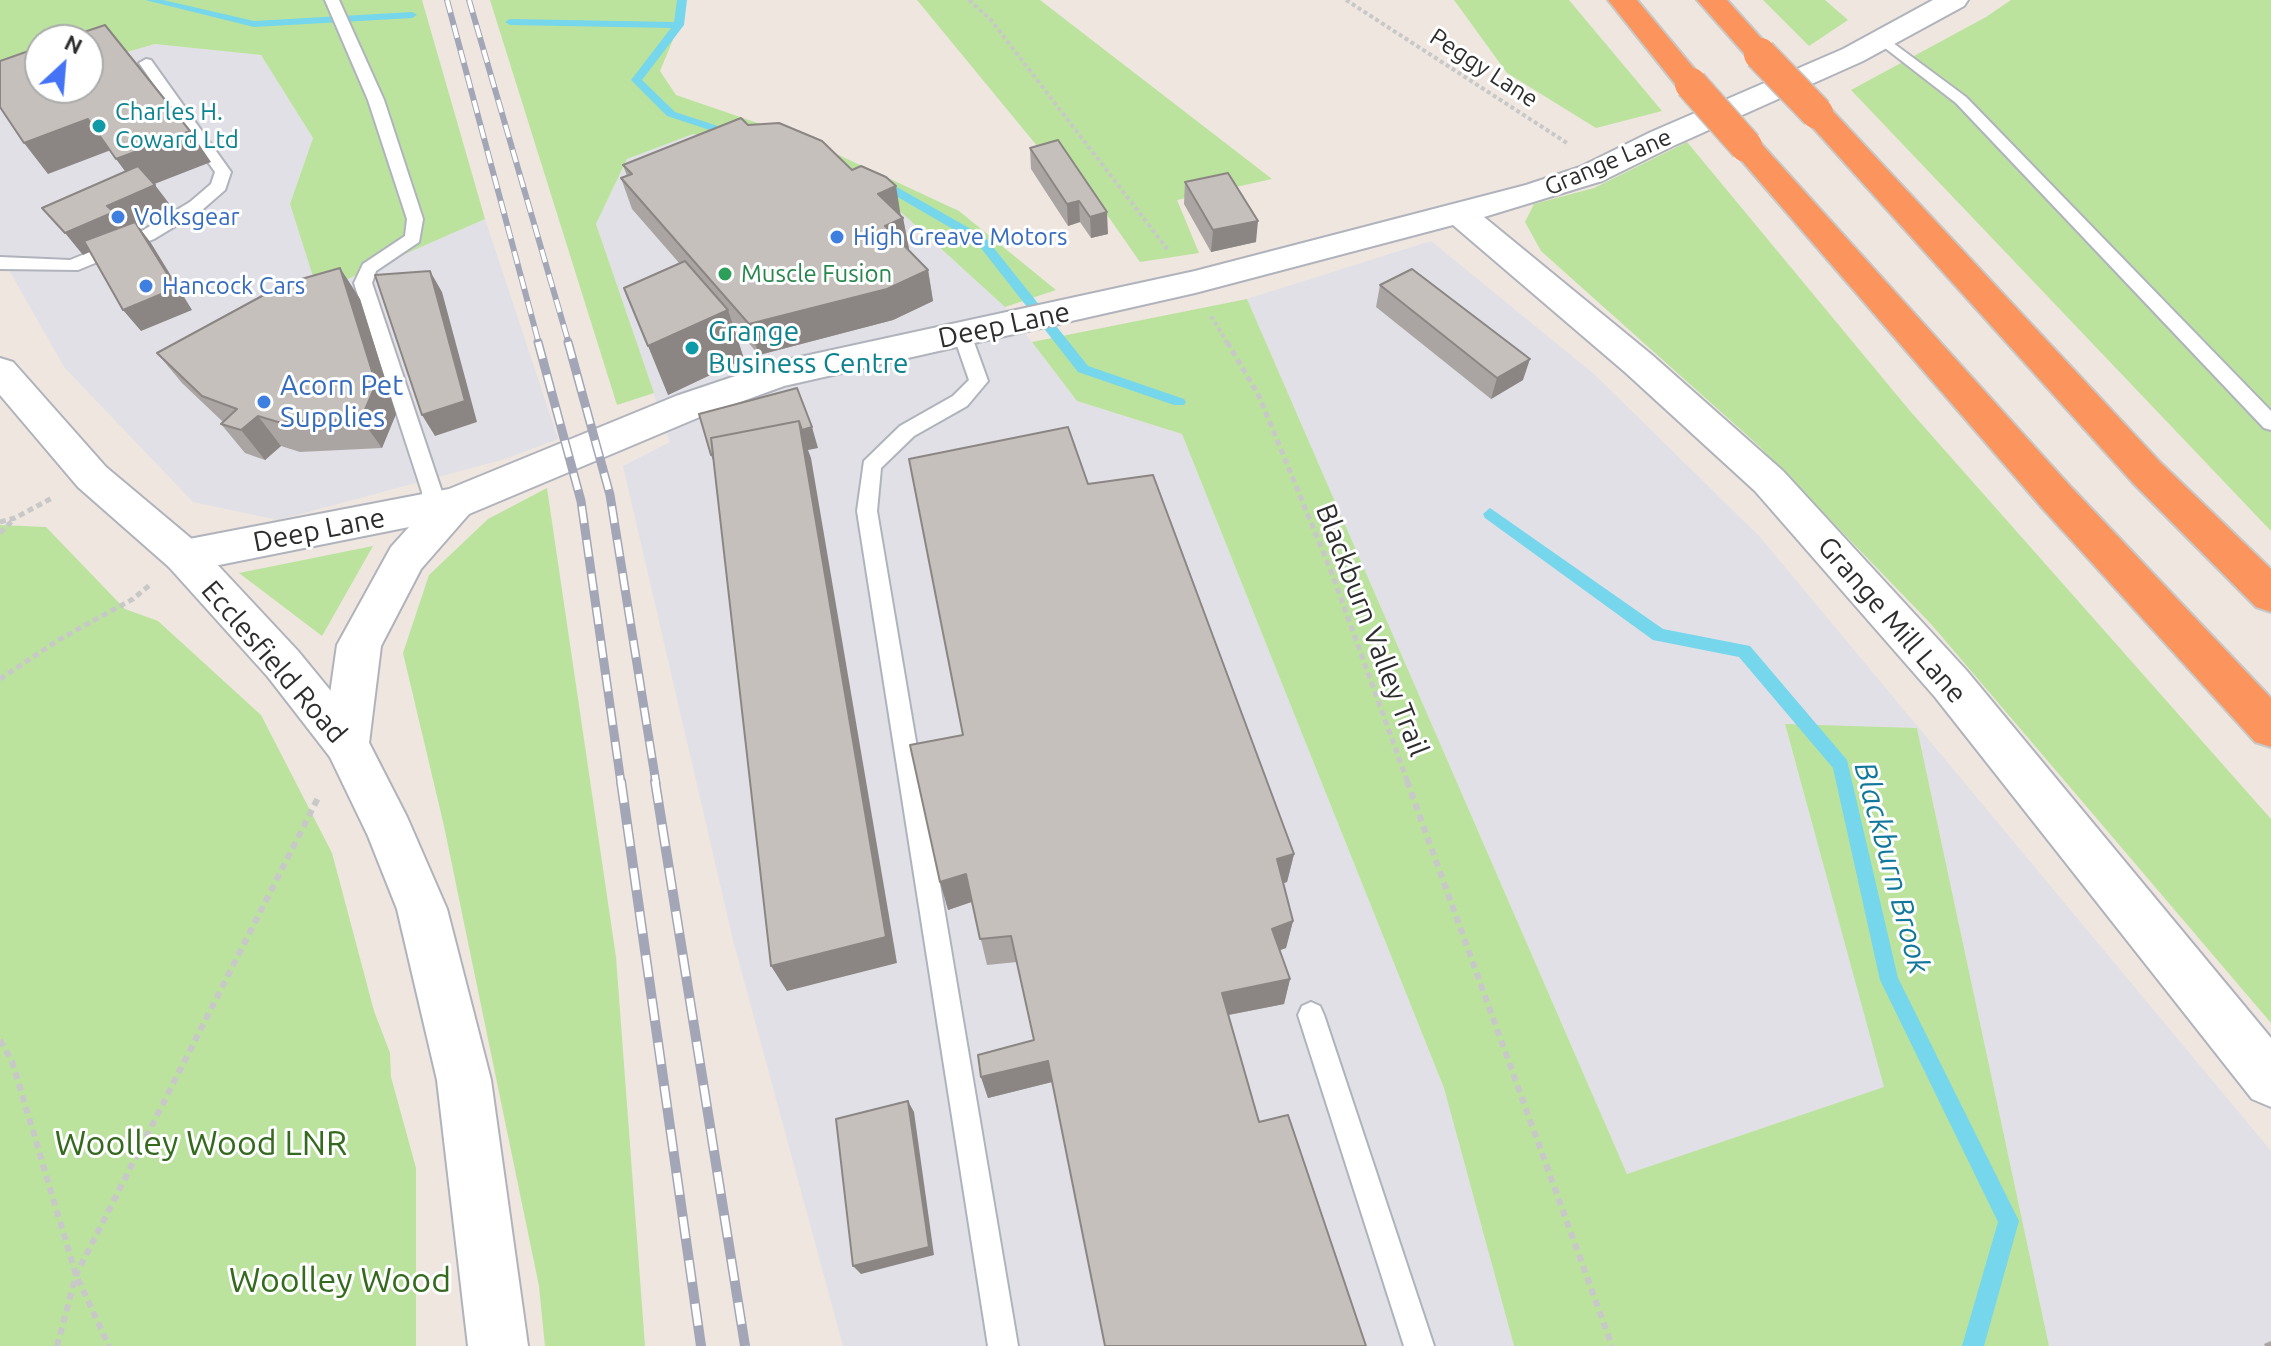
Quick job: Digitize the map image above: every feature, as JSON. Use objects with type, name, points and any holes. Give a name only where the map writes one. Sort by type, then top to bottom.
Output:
[{"type":"highway","points":[[1622,0],[1691,84],[2057,498],[2271,728]]},
{"type":"highway","points":[[1711,0],[2147,473],[2271,595]]},
{"type":"street","name":"Grange Lane","points":[[1195,282],[1538,192],[1591,174],[1853,55],[1954,0]]},
{"type":"street","name":"Grange Mill Lane","points":[[1458,212],[1639,364],[1769,481],[1951,684],[2271,1080]]},
{"type":"street","name":"Deep Lane","points":[[184,556],[443,505],[689,406],[777,375],[1195,282]]},
{"type":"street","name":"Ecclesfield Road","points":[[0,371],[92,477],[184,556],[283,664],[346,743],[390,832],[422,909],[464,1080],[498,1346]]},
{"type":"street","name":"Deep Lane","points":[[346,743],[359,645],[406,558],[443,505]]},
{"type":"lane","points":[[333,1],[376,100],[415,219],[413,238],[369,268],[363,283],[432,492],[443,505]]},
{"type":"lane","points":[[1881,38],[1961,100],[2271,423]]},
{"type":"lane","points":[[0,263],[72,266],[148,235],[196,206],[219,186],[223,172],[146,63]]},
{"type":"lane","points":[[962,334],[979,381],[960,401],[907,431],[871,466],[867,511],[1003,1346]]},
{"type":"lane","points":[[1311,1015],[1419,1346]]},
{"type":"path","points":[[969,0],[991,20],[1160,236],[1170,244],[1173,253]]},
{"type":"path","name":"Peggy Lane","points":[[1346,0],[1602,167]]},
{"type":"path","name":"Blackburn Valley Trail","points":[[1195,282],[1210,308],[1209,314],[1216,319],[1259,396],[1331,571],[1612,1346]]},
{"type":"path","points":[[0,522],[15,518],[92,477]]},
{"type":"path","points":[[0,533],[15,518]]},
{"type":"path","points":[[0,679],[60,639],[133,599],[184,556]]},
{"type":"path","points":[[57,1346],[76,1275],[346,743]]},
{"type":"path","points":[[0,1040],[12,1061],[76,1275],[109,1346]]},
{"type":"shaded area","points":[[155,44],[261,55],[313,138],[290,204],[319,291],[485,219],[558,439],[505,459],[278,520],[193,502],[64,367],[0,254],[0,91],[24,90],[24,104],[104,104],[104,58]]},
{"type":"shaded area","points":[[693,134],[783,152],[880,193],[1005,307],[1077,401],[1182,434],[1444,1088],[1514,1346],[843,1346],[733,940],[623,466],[670,442],[596,224],[627,159]]},
{"type":"shaded area","points":[[1431,241],[1595,375],[1760,537],[2271,1151],[2271,1346],[2049,1346],[1917,728],[1785,725],[1885,1087],[1627,1174],[1247,299]]},
{"type":"green space","points":[[0,0],[422,0],[485,219],[318,292],[290,204],[313,138],[261,55],[155,44],[104,58],[104,24],[24,24],[24,82],[0,91]]},
{"type":"green space","points":[[490,0],[682,0],[679,25],[660,71],[676,95],[804,139],[959,211],[1056,290],[1005,307],[880,193],[783,152],[693,134],[627,159],[596,224],[654,393],[617,405]]},
{"type":"green space","points":[[917,0],[1040,0],[1272,179],[1177,200],[1199,253],[1140,262],[1073,166],[1047,158]]},
{"type":"green space","points":[[1454,0],[1569,0],[1662,111],[1596,128],[1507,73]]},
{"type":"green space","points":[[1763,0],[1825,0],[1848,20],[1809,46]]},
{"type":"green space","points":[[2011,0],[2271,0],[2271,531],[1851,90],[1986,17]]},
{"type":"green space","points":[[1687,142],[1910,411],[2271,819],[2271,1023],[1931,624],[1759,446],[1541,251],[1525,222],[1534,204],[1594,188]]},
{"type":"green space","points":[[1247,299],[1627,1174],[1884,1087],[1785,724],[1917,728],[2049,1346],[1514,1346],[1444,1088],[1182,434],[1077,401],[1032,342]]},
{"type":"green space","points":[[547,488],[616,957],[645,1346],[545,1346],[539,1286],[444,826],[403,653],[429,575],[488,519]]},
{"type":"green space","name":"Woolley Wood LNR","points":[[0,525],[46,527],[125,609],[158,621],[261,715],[332,853],[374,1011],[390,1053],[391,1077],[416,1168],[416,1346],[0,1346]]},
{"type":"green space","points":[[373,546],[322,636],[239,573]]},
{"type":"building","points":[[104,25],[190,131],[116,159],[88,119],[24,143],[0,107],[0,61],[24,53],[24,104],[104,104]]},
{"type":"building","points":[[741,118],[748,125],[779,123],[822,141],[852,170],[861,166],[886,177],[896,186],[878,194],[903,218],[885,226],[928,270],[887,289],[749,324],[621,178],[632,174],[623,165]]},
{"type":"building","points":[[1058,140],[1107,212],[1090,217],[1079,201],[1067,204],[1030,148]]},
{"type":"building","points":[[138,166],[155,185],[107,206],[114,212],[65,233],[42,208]]},
{"type":"building","points":[[1228,173],[1258,221],[1213,230],[1185,182]]},
{"type":"building","name":"Hancock Cars","points":[[135,222],[176,288],[123,310],[84,241]]},
{"type":"building","points":[[685,261],[728,310],[648,346],[624,288]]},
{"type":"building","points":[[340,268],[376,384],[361,419],[278,422],[258,416],[241,430],[221,424],[237,409],[202,396],[157,353],[284,284]]},
{"type":"building","points":[[1412,269],[1530,359],[1497,378],[1380,285]]},
{"type":"building","points":[[430,271],[465,401],[422,415],[375,275]]},
{"type":"building","points":[[797,388],[812,427],[802,430],[799,421],[711,438],[711,455],[699,414]]},
{"type":"building","points":[[799,421],[886,937],[771,966],[711,438]]},
{"type":"building","points":[[1068,427],[1088,484],[1153,475],[1294,854],[1277,859],[1293,921],[1272,929],[1290,979],[1222,993],[1259,1122],[1288,1115],[1366,1346],[1105,1346],[1048,1061],[981,1077],[978,1055],[1034,1040],[1011,936],[980,939],[966,874],[940,882],[910,745],[963,735],[909,459]]},
{"type":"building","points":[[908,1101],[929,1247],[853,1266],[836,1119]]},
{"type":"waterway","name":"Blackburn Brook","points":[[150,0],[254,24],[412,15]]},
{"type":"waterway","points":[[679,25],[682,0]]},
{"type":"waterway","name":"Blackburn Brook","points":[[510,22],[679,25]]},
{"type":"waterway","name":"Blackburn Brook","points":[[679,25],[636,80],[671,114],[735,135]]},
{"type":"waterway","name":"Blackburn Brook","points":[[879,181],[981,240],[1083,369],[1179,402]]},
{"type":"waterway","name":"Blackburn Brook","points":[[1490,514],[1659,635],[1744,651],[1841,765],[1889,980],[2009,1221],[1973,1346]]},
{"type":"railway","points":[[447,0],[539,344]]},
{"type":"railway","points":[[469,0],[569,344]]},
{"type":"railway","points":[[538,342],[581,501],[621,783]]},
{"type":"railway","points":[[568,342],[610,495],[656,783]]},
{"type":"railway","points":[[621,781],[701,1346]]},
{"type":"railway","points":[[655,781],[745,1346]]},
{"type":"place","name":"Charles H. Coward Ltd","points":[[99,126]]},
{"type":"place","name":"Volksgear","points":[[118,217]]},
{"type":"place","name":"High Greave Motors","points":[[837,237]]},
{"type":"place","name":"Muscle Fusion","points":[[725,274]]},
{"type":"place","name":"Hancock Cars","points":[[146,286]]},
{"type":"place","name":"Grange Business Centre","points":[[692,348]]},
{"type":"place","name":"Acorn Pet Supplies","points":[[264,402]]},
{"type":"park label","name":"Woolley Wood","points":[[340,1281]]}]
